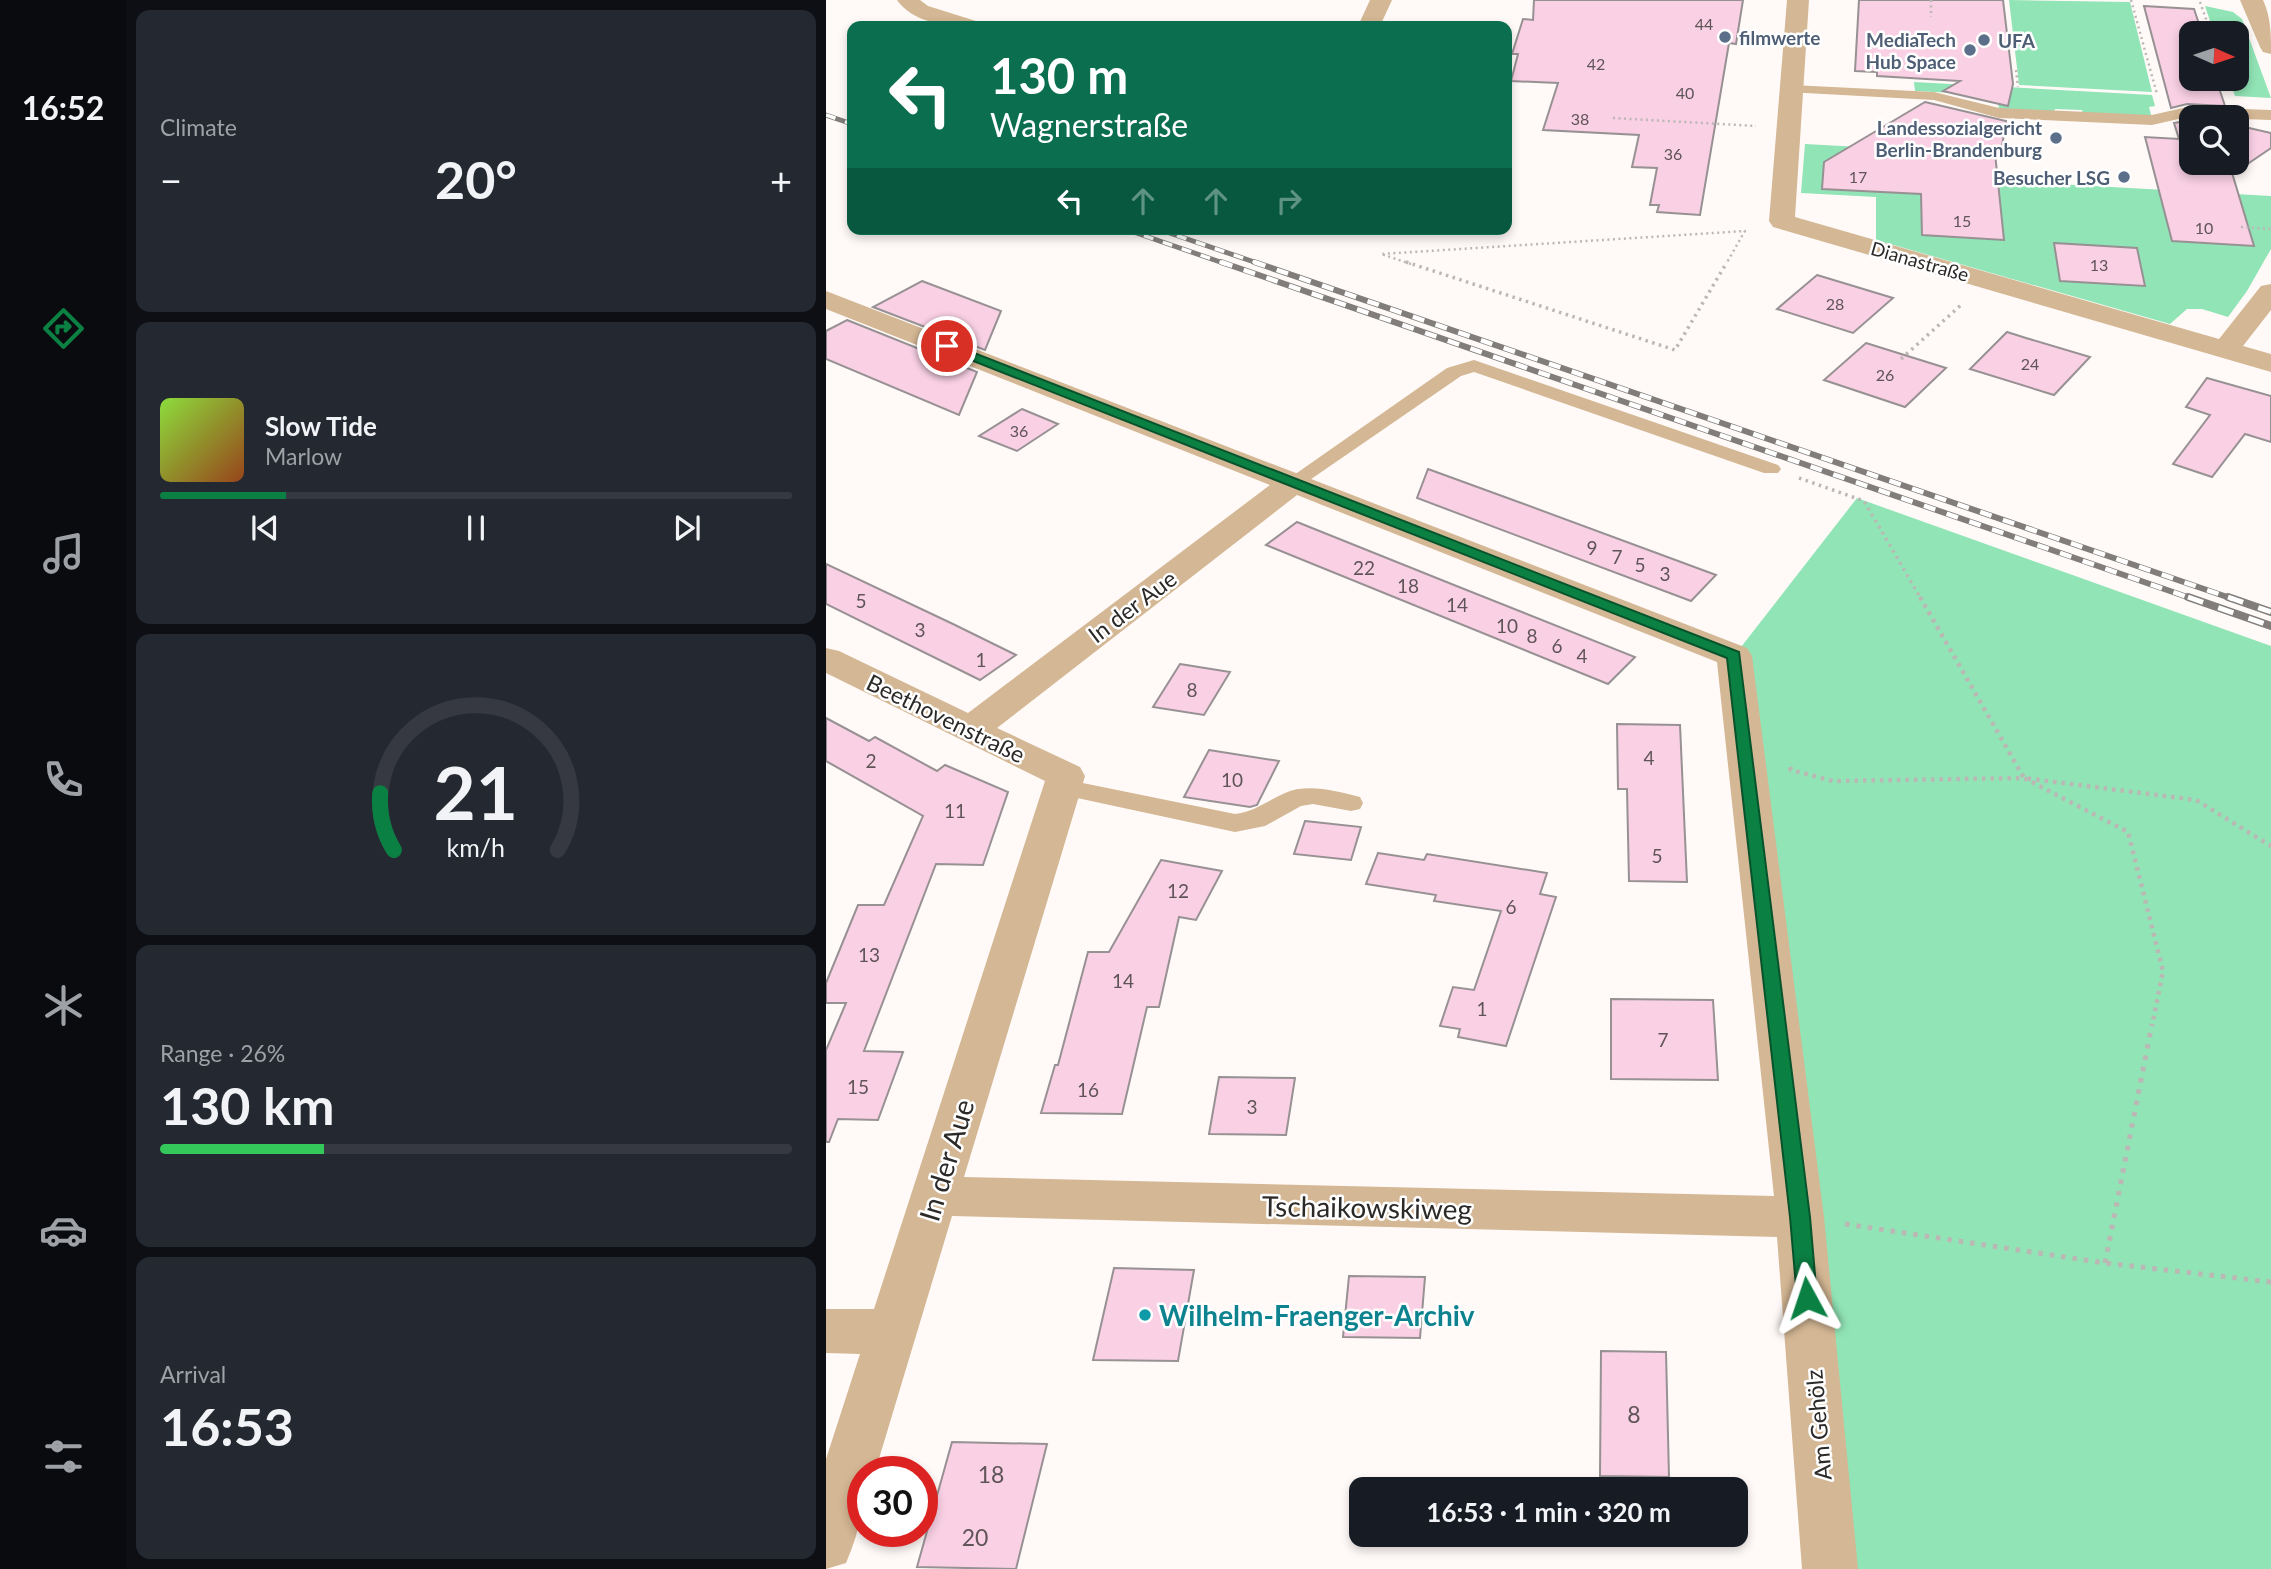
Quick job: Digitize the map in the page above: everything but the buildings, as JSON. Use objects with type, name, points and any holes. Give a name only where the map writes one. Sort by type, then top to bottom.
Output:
[{"type":"street","points":[[908,0],[920,11],[952,21]]},
{"type":"street","points":[[1371,21],[1381,0]]},
{"type":"street","name":"Dianastraße","points":[[1798,0],[1782,220],[2271,363]]},
{"type":"street","points":[[2251,0],[2255,4],[2271,47]]},
{"type":"street","points":[[2225,350],[2271,292]]},
{"type":"street","points":[[826,299],[1294,482]]},
{"type":"street","name":"Am Gehölz","points":[[1294,482],[1734,656],[1800,1217],[1830,1569]]},
{"type":"street","name":"In der Aue","points":[[970,730],[1294,482]]},
{"type":"street","name":"Beethovenstraße","points":[[826,659],[970,730],[1064,781]]},
{"type":"street","name":"In der Aue","points":[[826,1544],[1064,781]]},
{"type":"street","name":"Tschaikowskiweg","points":[[935,1196],[1800,1217]]},
{"type":"street","points":[[826,1331],[892,1332]]},
{"type":"lane","points":[[1792,89],[1934,96],[1999,113],[2163,119],[2186,112],[2271,116]]},
{"type":"lane","points":[[1294,482],[1454,372],[1474,366],[1771,469]]},
{"type":"lane","points":[[1064,781],[1236,823],[1256,820],[1295,798],[1313,796],[1351,803]]},
{"type":"path","points":[[1931,0],[1931,17]]},
{"type":"path","points":[[2131,0],[2163,119]]},
{"type":"path","points":[[2200,2],[2207,21]]},
{"type":"path","points":[[2140,34],[2148,34]]},
{"type":"path","points":[[2016,70],[2018,87]]},
{"type":"path","points":[[1613,118],[1722,124]]},
{"type":"path","points":[[2241,228],[2271,229]]},
{"type":"path","points":[[1745,231],[1675,349],[1381,254],[1475,248],[1745,231]]},
{"type":"path","points":[[1902,359],[1953,312]]},
{"type":"path","points":[[1771,469],[1864,501],[2024,778],[2128,832],[2163,971],[2105,1263]]},
{"type":"path","points":[[1787,758],[1791,771],[1833,781],[2024,778],[2196,800],[2271,846]]},
{"type":"path","points":[[1800,1217],[2105,1263],[2271,1282]]},
{"type":"green space","points":[[2009,0],[2130,2],[2152,92],[2019,85]]},
{"type":"green space","points":[[2205,6],[2233,12],[2243,21],[2210,21]]},
{"type":"green space","points":[[2249,38],[2271,98],[2235,96],[2233,91],[2249,91]]},
{"type":"green space","points":[[1914,82],[2152,95],[2155,106],[2149,107],[2152,118],[2083,114],[2082,110],[2055,109],[2054,112],[1999,109],[1998,102],[1976,99],[1976,94],[1915,91]]},
{"type":"green space","points":[[1805,144],[1933,151],[1935,177],[2271,196],[2271,249],[2247,291],[2228,317],[2202,309],[2187,309],[2170,324],[1876,240],[1876,197],[1801,193]]},
{"type":"green space","points":[[1857,498],[2271,646],[2271,1569],[1830,1569],[1734,656]]},
{"type":"railway","points":[[826,115],[847,122]]},
{"type":"railway","points":[[1142,235],[1226,264]]},
{"type":"railway","points":[[1175,235],[1260,264]]},
{"type":"railway","points":[[1221,262],[2193,599]]},
{"type":"railway","points":[[1254,262],[2233,599]]},
{"type":"railway","points":[[2188,597],[2271,626]]},
{"type":"railway","points":[[2228,597],[2271,612]]},
{"type":"place","name":"filmwerte","points":[[1725,37]]},
{"type":"place","name":"UFA","points":[[1984,40]]},
{"type":"place","name":"MediaTech Hub Space","points":[[1970,50]]},
{"type":"place","name":"Landessozialgericht Berlin-Brandenburg","points":[[2056,138]]},
{"type":"place","name":"Besucher LSG","points":[[2124,177]]},
{"type":"place","name":"Wilhelm-Fraenger-Archiv","points":[[1145,1315]]},
{"type":"route","points":[[947,346],[1734,656],[1800,1217],[1807,1298]]}]
